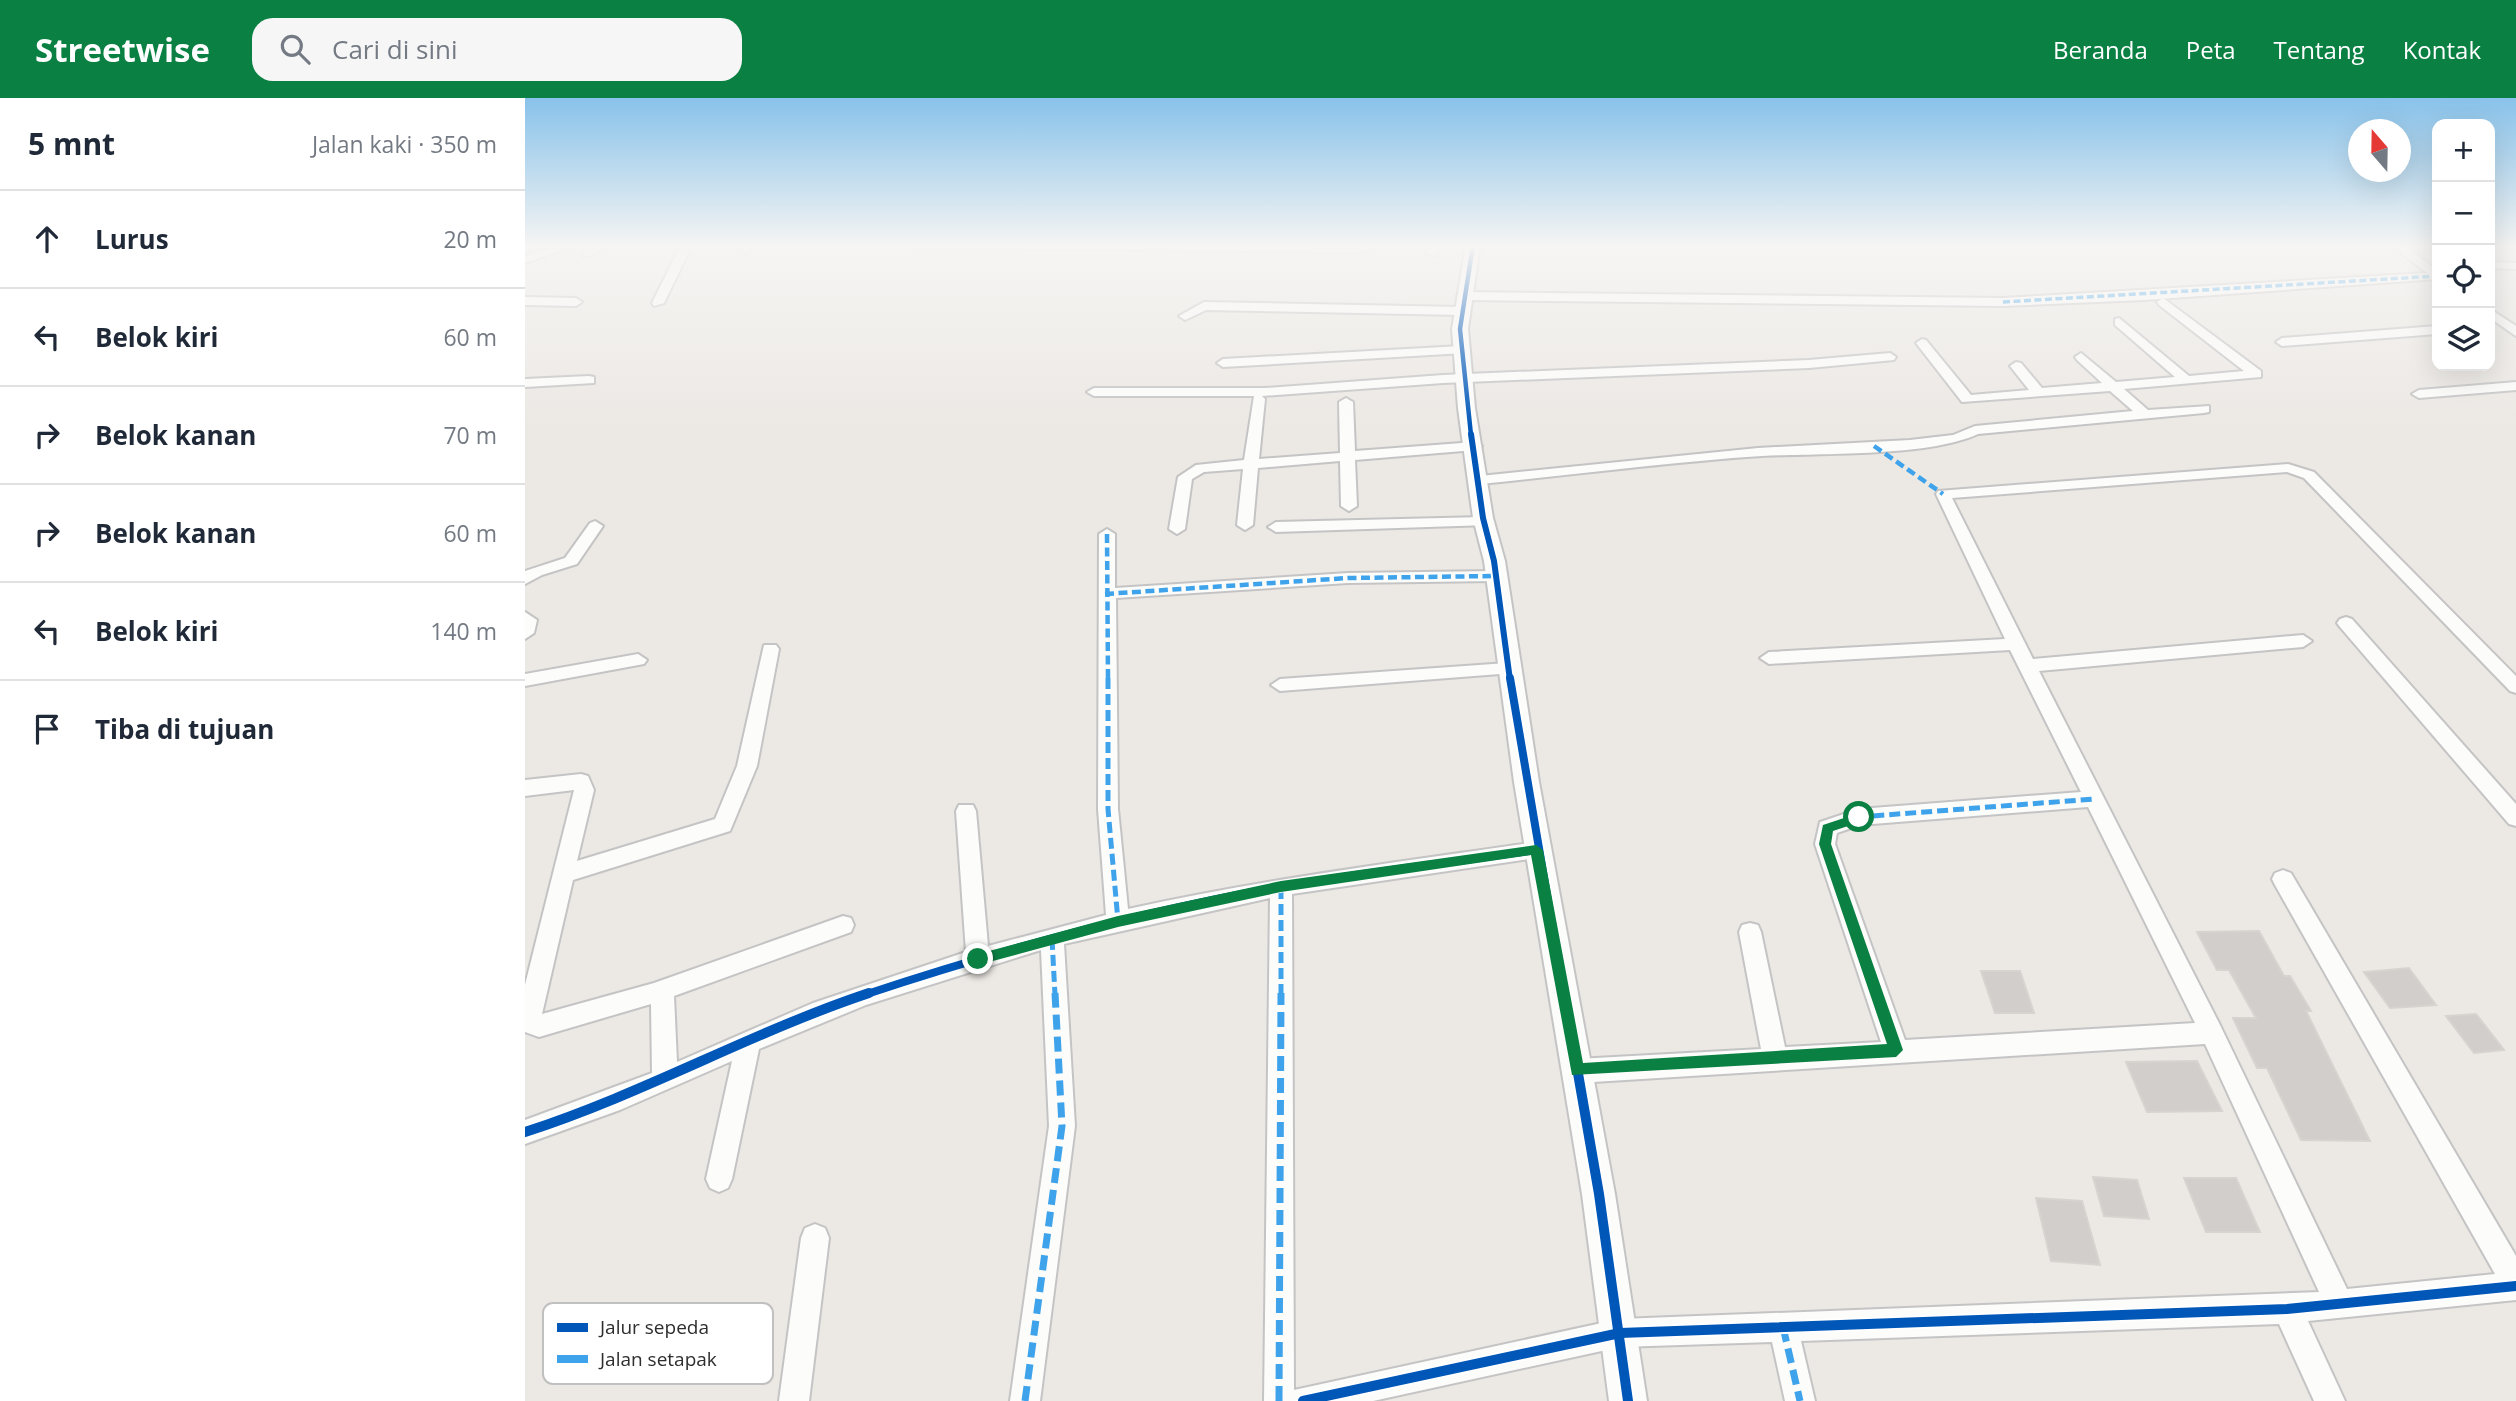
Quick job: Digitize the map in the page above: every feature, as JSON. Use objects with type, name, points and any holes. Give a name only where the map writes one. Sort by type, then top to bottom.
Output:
[{"type":"street","points":[[1185,316],[1204,306],[1229,306]]},
{"type":"street","points":[[1461,306],[1450,350],[1463,378],[1475,446],[1489,479],[1484,522],[1496,565],[1496,670],[1536,850],[1577,1070],[1620,1333],[1628,1401]]},
{"type":"street","points":[[1922,344],[1967,399],[2256,374],[2168,306]]},
{"type":"street","points":[[2495,317],[2515,331]]},
{"type":"street","points":[[2119,322],[2186,380]]},
{"type":"street","points":[[2282,342],[2432,330]]},
{"type":"street","points":[[2495,330],[2515,331]]},
{"type":"street","points":[[1223,363],[1450,350]]},
{"type":"street","points":[[1094,392],[1265,392],[1463,378],[1809,364],[1891,357]]},
{"type":"street","points":[[2081,357],[2145,415]]},
{"type":"street","points":[[2016,366],[2039,393]]},
{"type":"street","points":[[525,383],[589,380]]},
{"type":"street","points":[[2419,394],[2516,386]]},
{"type":"street","points":[[1245,525],[1258,399]]},
{"type":"street","points":[[1346,402],[1349,506]]},
{"type":"street","points":[[1489,479],[1758,452],[1910,444],[1956,439],[1975,430],[2204,409]]},
{"type":"street","points":[[1177,529],[1189,472],[1201,468],[1475,446]]},
{"type":"street","points":[[2339,1303],[2212,1032],[2015,644],[1943,494],[2288,468],[2309,475],[2516,687]]},
{"type":"street","points":[[1276,527],[1484,522]]},
{"type":"street","points":[[525,579],[536,571],[571,561],[595,526]]},
{"type":"street","points":[[1107,534],[1105,594],[1110,669],[1108,809],[1118,921]]},
{"type":"street","points":[[1105,594],[1307,578],[1396,574],[1495,576]]},
{"type":"street","points":[[525,618],[528,620],[525,633]]},
{"type":"street","points":[[2346,623],[2516,818]]},
{"type":"street","points":[[2027,666],[2303,641]]},
{"type":"street","points":[[1769,658],[2015,644]]},
{"type":"street","points":[[563,874],[723,825],[747,766],[770,649]]},
{"type":"street","points":[[525,680],[638,660]]},
{"type":"street","points":[[1280,685],[1496,670]]},
{"type":"street","points":[[525,788],[581,781],[584,790],[530,1012],[531,1023],[538,1026],[654,993],[843,925]]},
{"type":"street","points":[[1896,1050],[1825,844],[1827,828],[1859,817],[2094,799]]},
{"type":"street","points":[[966,811],[978,959]]},
{"type":"street","points":[[525,1132],[665,1079],[861,996],[978,959],[1118,921],[1281,886],[1536,850]]},
{"type":"street","points":[[1303,1401],[1620,1333],[2287,1309],[2516,1284],[2283,879]]},
{"type":"street","points":[[1279,1401],[1281,886]]},
{"type":"street","points":[[1750,932],[1775,1058]]},
{"type":"street","points":[[1025,1401],[1062,1126],[1052,939]]},
{"type":"street","points":[[654,993],[662,996],[665,1079]]},
{"type":"street","points":[[1577,1070],[2212,1032]]},
{"type":"street","points":[[719,1179],[748,1043]]},
{"type":"street","points":[[794,1401],[815,1238]]},
{"type":"street","points":[[2287,1309],[2330,1401]]},
{"type":"street","points":[[1783,1327],[1800,1401]]},
{"type":"building","points":[[2259,931],[2284,976],[2290,976],[2311,1011],[2306,1011],[2370,1141],[2301,1140],[2267,1068],[2257,1068],[2233,1018],[2256,1018],[2229,970],[2217,970],[2197,932]]},
{"type":"building","points":[[2409,968],[2436,1005],[2390,1008],[2364,972]]},
{"type":"building","points":[[1981,971],[2020,971],[2034,1013],[1995,1013]]},
{"type":"building","points":[[2476,1014],[2504,1050],[2474,1053],[2446,1016]]},
{"type":"building","points":[[2197,1061],[2222,1111],[2147,1112],[2126,1062]]},
{"type":"building","points":[[2093,1177],[2137,1180],[2149,1219],[2104,1216]]},
{"type":"building","points":[[2184,1178],[2236,1178],[2260,1232],[2206,1232]]},
{"type":"building","points":[[2036,1198],[2082,1201],[2100,1265],[2051,1261]]},
{"type":"marked path","points":[[1874,446],[1943,494]]},
{"type":"marked path","points":[[1107,534],[1108,809],[1118,921]]},
{"type":"marked path","points":[[1105,594],[1348,578],[1495,576]]},
{"type":"marked path","points":[[1896,1050],[1825,844],[1827,828],[1859,817],[2094,799]]},
{"type":"marked path","points":[[1279,1401],[1281,886]]},
{"type":"marked path","points":[[1025,1401],[1062,1126],[1052,939]]},
{"type":"marked path","points":[[1783,1327],[1800,1401]]},
{"type":"cycle path","points":[[1462,306],[1461,363],[1483,518],[1494,561],[1527,782],[1599,1194],[1628,1401]]},
{"type":"cycle path","points":[[525,1132],[611,1102],[821,1011],[915,978],[1018,947],[1174,908],[1279,887],[1536,850]]},
{"type":"cycle path","points":[[1303,1401],[1620,1333],[2287,1309],[2516,1286]]},
{"type":"route","points":[[978,959],[1118,921],[1281,886],[1536,850],[1577,1070],[1896,1050],[1825,844],[1827,828],[1837,822],[1859,817]]}]
